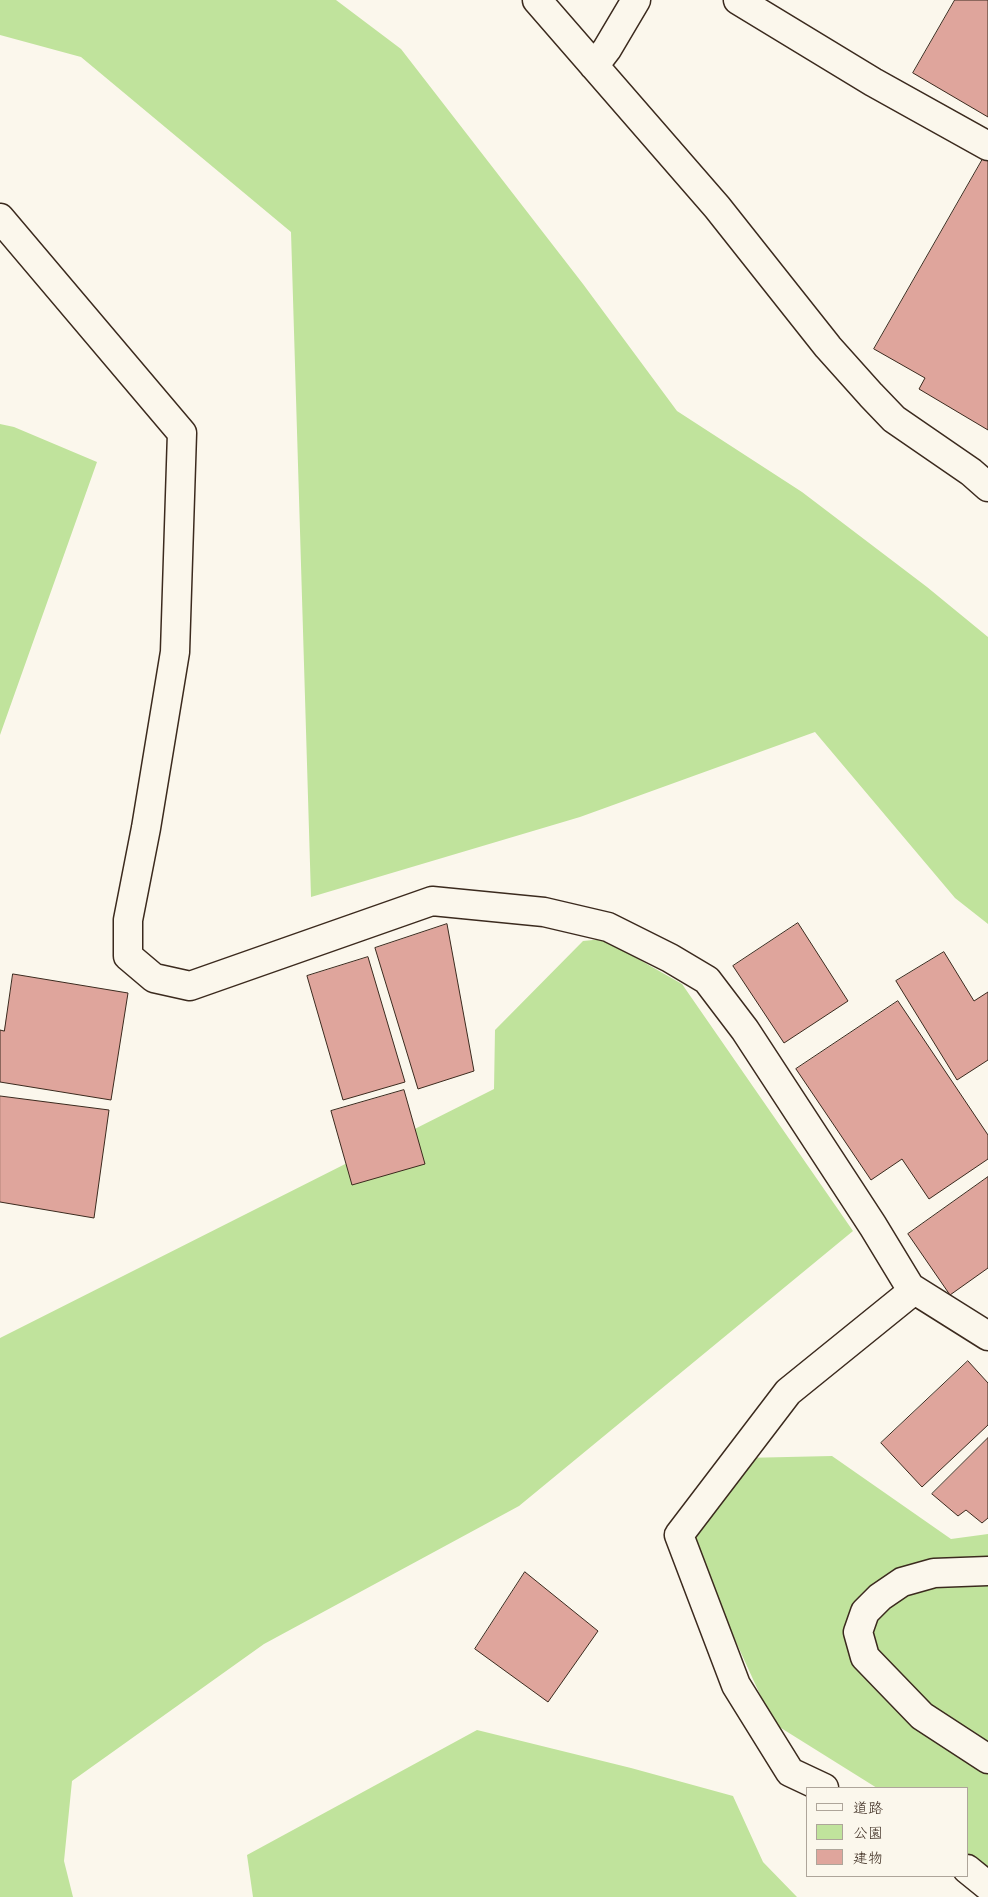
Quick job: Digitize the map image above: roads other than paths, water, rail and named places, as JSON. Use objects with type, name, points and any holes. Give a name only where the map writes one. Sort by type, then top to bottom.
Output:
[{"type":"street","points":[[537,0],[717,207],[828,347],[888,413],[971,472],[988,487]]},
{"type":"street","points":[[594,66],[607,49],[636,0]]},
{"type":"street","points":[[738,0],[873,82],[988,146]]},
{"type":"street","points":[[0,218],[182,433],[175,652],[146,828],[128,920],[128,956],[154,978],[190,986],[432,901],[544,912],[608,927],[670,958],[706,980],[745,1030],[873,1226],[910,1288],[988,1336]]},
{"type":"street","points":[[822,1787],[790,1772],[736,1685],[679,1535],[788,1392],[914,1290]]},
{"type":"street","points":[[988,1571],[934,1572],[902,1582],[880,1597],[864,1612],[858,1632],[865,1657],[922,1716],[988,1759]]},
{"type":"street","points":[[968,1870],[988,1886]]}]
